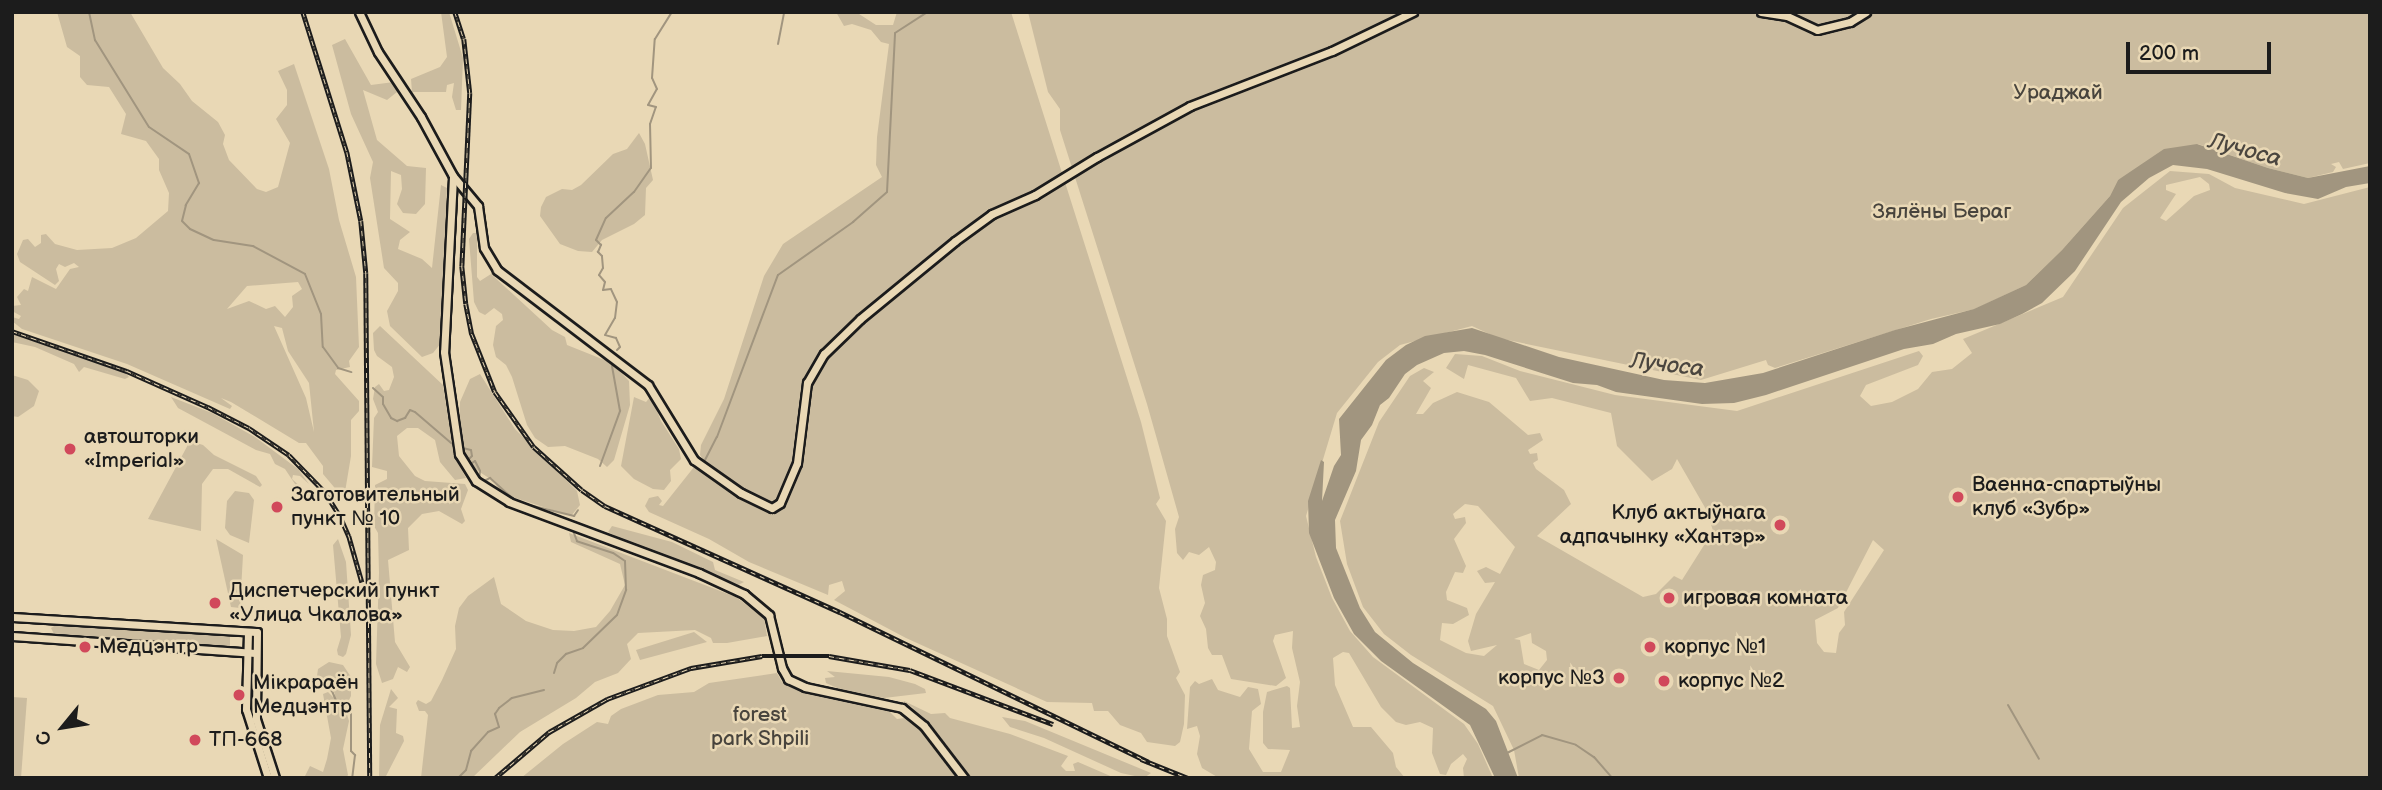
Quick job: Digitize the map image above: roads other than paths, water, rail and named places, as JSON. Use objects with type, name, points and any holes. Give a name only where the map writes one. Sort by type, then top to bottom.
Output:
[{"type":"street","points":[[359,12],[378,52],[453,176],[478,206],[484,248],[497,270],[648,385],[694,460],[741,493],[772,508],[780,503],[797,464],[807,383],[824,355],[860,319],[955,241],[992,214],[1035,195],[1190,106],[1332,51],[1413,12]]},
{"type":"street","points":[[1761,12],[1787,16],[1817,30],[1842,25],[1866,12]]},
{"type":"street","points":[[453,176],[444,352],[459,454],[476,481],[509,502],[699,573],[744,594],[769,615],[782,668],[788,679],[805,687],[902,708],[924,726],[964,778]]},
{"type":"street","points":[[12,617],[252,632],[246,709],[268,778]]},
{"type":"street","points":[[12,636],[251,652]]},
{"type":"street","points":[[251,652],[256,719],[275,778]]},
{"type":"waterway","points":[[89,12],[95,40],[149,127],[189,154],[199,183],[186,205],[182,221],[190,229],[214,240],[253,246],[305,274],[321,314],[323,347],[338,368],[351,372]]},
{"type":"waterway","points":[[617,350],[620,347],[616,338],[605,335],[615,318],[617,302],[611,289],[603,290],[605,282],[599,275],[603,268],[602,256],[598,252],[601,245],[596,240],[606,218],[634,192],[651,168],[650,124],[656,107],[648,105],[657,89],[652,78],[655,39],[672,12]]},
{"type":"waterway","points":[[778,44],[784,12]]},
{"type":"waterway","points":[[704,462],[717,437],[778,275],[853,222],[887,192],[895,33],[927,12]]},
{"type":"waterway","points":[[600,466],[620,411],[612,366]]},
{"type":"waterway","points":[[373,388],[383,397],[383,404],[391,418],[397,421],[405,418],[410,410],[415,412],[451,443]]},
{"type":"waterway","points":[[463,448],[471,450],[472,456],[466,462],[469,465],[475,461],[480,471],[479,480]]},
{"type":"waterway","points":[[484,481],[490,478],[517,502],[574,516],[578,510]]},
{"type":"waterway","points":[[554,673],[557,663],[566,654],[583,648],[617,615],[626,590],[625,561],[613,553],[577,541],[574,533]]},
{"type":"waterway","points":[[326,687],[332,691],[338,705],[349,706],[351,711],[351,751],[355,755],[352,778]]},
{"type":"waterway","points":[[458,778],[466,770],[471,751],[488,732],[499,727],[495,714],[499,708],[512,698],[544,690]]},
{"type":"waterway","points":[[2008,705],[2039,759]]},
{"type":"waterway","points":[[1507,753],[1542,735],[1576,745],[1594,757],[1612,778]]},
{"type":"railway","points":[[303,12],[347,152],[361,221],[366,273],[370,778]]},
{"type":"railway","points":[[455,12],[464,39],[470,93],[462,266],[466,304],[472,334],[495,392],[534,447],[582,490],[605,506],[840,612],[1149,762]]},
{"type":"railway","points":[[12,331],[127,371],[208,407],[249,428],[289,455],[325,492],[340,516],[349,536],[362,582]]},
{"type":"railway","points":[[495,778],[549,732],[607,699],[691,668],[762,656],[829,656],[910,670],[1053,724]]},
{"type":"railway","points":[[1141,759],[1188,778]]},
{"type":"place","name":"автошторки «Imperial»","points":[[70,449]]},
{"type":"place","name":"Ваенна-спартыўны клуб «Зубр»","points":[[1958,497]]},
{"type":"place","name":"Заготовительный пункт № 10","points":[[277,507]]},
{"type":"place","name":"Клуб актыўнага адпачынку «Хантэр»","points":[[1780,525]]},
{"type":"place","name":"игровая комната","points":[[1669,598]]},
{"type":"place","name":"Диспетчерский пункт «Улица Чкалова»","points":[[215,603]]},
{"type":"place","name":"Медцэнтр","points":[[85,647]]},
{"type":"place","name":"корпус №1","points":[[1650,647]]},
{"type":"place","name":"корпус №3","points":[[1619,678]]},
{"type":"place","name":"корпус №2","points":[[1664,681]]},
{"type":"place","name":"Мікрараён Медцэнтр","points":[[239,695]]},
{"type":"place","name":"ТП-668","points":[[195,740]]},
{"type":"park label","name":"Ураджай","points":[[2058,93]]},
{"type":"park label","name":"Зялёны Бераг","points":[[1942,212]]},
{"type":"park label","name":"forest park Shpili","points":[[760,727]]},
{"type":"water label","name":"Лучоса","points":[[2245,150]]},
{"type":"water label","name":"Лучоса","points":[[1667,365]]}]
